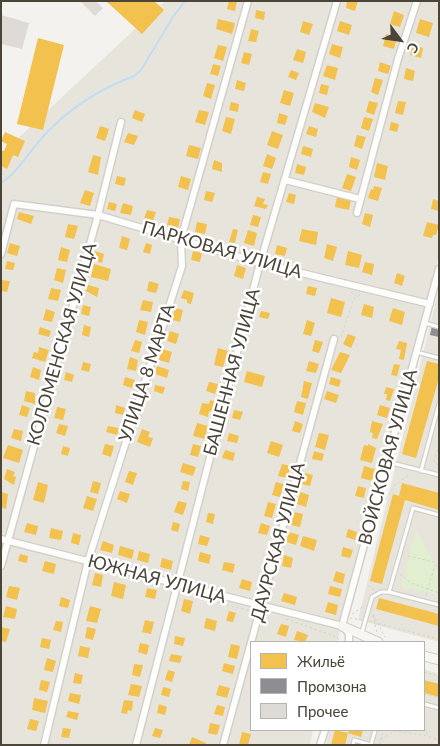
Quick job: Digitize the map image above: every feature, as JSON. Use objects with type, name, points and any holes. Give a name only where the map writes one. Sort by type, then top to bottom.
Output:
[{"type":"main road","points":[[342,626],[376,641]]},
{"type":"main road","points":[[425,656],[439,660]]},
{"type":"street","name":"УЛИЦА 8 МАРТА","points":[[44,745],[88,561],[182,266],[181,239],[248,1]]},
{"type":"street","name":"БАШЕННАЯ УЛИЦА","points":[[136,745],[260,264],[337,1]]},
{"type":"street","points":[[357,213],[398,59],[417,1]]},
{"type":"street","name":"КОЛОМЕНСКАЯ УЛИЦА","points":[[1,566],[4,540],[98,215],[121,122]]},
{"type":"street","points":[[285,180],[360,199]]},
{"type":"street","name":"ПАРКОВАЯ УЛИЦА","points":[[1,254],[14,204],[98,215],[260,264],[430,304]]},
{"type":"street","name":"ВОЙСКОВАЯ УЛИЦА","points":[[342,626],[439,268]]},
{"type":"street","name":"ДАУРСКАЯ УЛИЦА","points":[[250,641],[334,342]]},
{"type":"street","name":"ЮЖНАЯ УЛИЦА","points":[[4,540],[342,626]]},
{"type":"street","points":[[342,626],[348,631],[349,641]]},
{"type":"street","name":"ДАУРСКАЯ УЛИЦА","points":[[223,745],[250,643]]},
{"type":"street","points":[[320,745],[324,731]]},
{"type":"lane","points":[[424,323],[439,327]]},
{"type":"lane","points":[[416,352],[439,358]]},
{"type":"lane","points":[[421,471],[439,404]]},
{"type":"lane","points":[[387,462],[439,475]]},
{"type":"lane","points":[[389,592],[413,508],[439,515]]},
{"type":"lane","points":[[349,641],[356,637],[364,636],[370,601],[376,594],[389,592],[439,605]]},
{"type":"lane","points":[[425,704],[439,708]]},
{"type":"lane","points":[[353,745],[354,740],[371,744],[375,731]]},
{"type":"path","points":[[334,342],[340,338],[354,298],[360,295],[368,296]]},
{"type":"path","points":[[439,446],[434,461],[439,466]]},
{"type":"path","points":[[381,506],[402,478],[421,471]]},
{"type":"path","points":[[408,556],[435,564],[439,570]]},
{"type":"path","points":[[427,593],[435,564]]},
{"type":"path","points":[[403,575],[411,583]]},
{"type":"path","points":[[404,582],[439,593]]},
{"type":"path","points":[[368,585],[372,589]]},
{"type":"path","points":[[361,620],[349,618],[370,601]]},
{"type":"path","points":[[372,612],[386,641]]},
{"type":"path","points":[[373,616],[374,625]]},
{"type":"path","points":[[373,622],[439,639]]},
{"type":"path","points":[[425,672],[439,676]]},
{"type":"path","points":[[425,694],[439,698]]},
{"type":"path","points":[[425,730],[428,736]]},
{"type":"path","points":[[380,745],[384,731]]},
{"type":"path","points":[[381,739],[394,731],[428,736],[439,740]]},
{"type":"shaded area","points":[[165,1],[439,1],[439,256],[337,641],[250,641],[250,731],[313,731],[310,745],[1,745],[1,154]]},
{"type":"shaded area","points":[[439,288],[439,642],[358,620]]},
{"type":"shaded area","points":[[425,669],[439,674],[439,745],[326,745],[330,731],[425,731]]},
{"type":"shaded area","points":[[391,734],[434,745],[388,745]]},
{"type":"green space","points":[[416,530],[439,571],[439,601],[437,595],[411,588],[405,590],[401,586]]},
{"type":"building: Жильё","points":[[106,1],[154,1],[164,10],[142,34]]},
{"type":"building: Жильё","points":[[229,1],[237,1],[235,11],[227,9]]},
{"type":"building: Жильё","points":[[347,1],[358,1],[355,11],[346,8]]},
{"type":"building: Жильё","points":[[256,10],[265,12],[264,20],[255,18]]},
{"type":"building: Жильё","points":[[394,11],[404,15],[400,27],[390,24]]},
{"type":"building: Жильё","points":[[218,19],[235,23],[232,34],[216,29]]},
{"type":"building: Жильё","points":[[420,19],[433,23],[429,37],[416,33]]},
{"type":"building: Жильё","points":[[303,21],[313,24],[309,35],[300,32]]},
{"type":"building: Жильё","points":[[340,21],[352,25],[349,35],[337,31]]},
{"type":"building: Жильё","points":[[251,29],[259,31],[256,42],[248,41]]},
{"type":"building: Жильё","points":[[386,34],[397,37],[394,49],[383,46]]},
{"type":"building: Жильё","points":[[38,38],[64,45],[43,130],[17,124]]},
{"type":"building: Жильё","points":[[332,44],[343,47],[340,58],[329,54]]},
{"type":"building: Жильё","points":[[218,45],[227,47],[223,61],[214,58]]},
{"type":"building: Жильё","points":[[413,45],[423,48],[421,58],[410,55]]},
{"type":"building: Жильё","points":[[297,49],[306,52],[303,63],[293,60]]},
{"type":"building: Жильё","points":[[244,52],[252,54],[249,65],[241,63]]},
{"type":"building: Жильё","points":[[380,62],[391,66],[388,74],[378,71]]},
{"type":"building: Жильё","points":[[213,64],[221,66],[218,76],[210,74]]},
{"type":"building: Жильё","points":[[327,65],[338,68],[335,80],[323,76]]},
{"type":"building: Жильё","points":[[406,68],[415,71],[413,81],[404,79]]},
{"type":"building: Жильё","points":[[291,70],[299,73],[296,80],[288,77]]},
{"type":"building: Жильё","points":[[375,78],[383,80],[378,95],[371,92]]},
{"type":"building: Жильё","points":[[237,80],[246,83],[244,91],[235,89]]},
{"type":"building: Жильё","points":[[207,83],[215,85],[211,99],[203,96]]},
{"type":"building: Жильё","points":[[321,84],[329,86],[327,95],[319,93]]},
{"type":"building: Жильё","points":[[284,90],[294,93],[290,106],[280,103]]},
{"type":"building: Жильё","points":[[369,101],[378,103],[374,115],[366,112]]},
{"type":"building: Жильё","points":[[398,101],[406,102],[403,115],[395,113]]},
{"type":"building: Жильё","points":[[231,102],[239,104],[238,112],[229,110]]},
{"type":"building: Жильё","points":[[315,103],[329,107],[325,118],[312,112]]},
{"type":"building: Жильё","points":[[135,110],[145,114],[142,122],[132,118]]},
{"type":"building: Жильё","points":[[199,110],[209,112],[205,125],[195,122]]},
{"type":"building: Жильё","points":[[279,113],[288,116],[285,125],[277,123]]},
{"type":"building: Жильё","points":[[226,117],[235,119],[231,134],[222,131]]},
{"type":"building: Жильё","points":[[364,117],[373,119],[369,131],[361,128]]},
{"type":"building: Жильё","points":[[391,122],[399,124],[397,132],[389,130]]},
{"type":"building: Жильё","points":[[100,126],[109,129],[105,141],[96,138]]},
{"type":"building: Жильё","points":[[309,126],[318,129],[316,137],[306,134]]},
{"type":"building: Жильё","points":[[272,131],[283,135],[278,149],[267,145]]},
{"type":"building: Жильё","points":[[5,132],[25,141],[18,157],[13,155],[7,169],[1,166],[1,150],[4,151],[7,144],[1,141]]},
{"type":"building: Жильё","points":[[128,133],[138,136],[134,145],[124,142]]},
{"type":"building: Жильё","points":[[357,135],[366,137],[362,149],[354,146]]},
{"type":"building: Жильё","points":[[189,145],[201,148],[198,159],[186,156]]},
{"type":"building: Жильё","points":[[303,146],[313,149],[311,157],[301,154]]},
{"type":"building: Жильё","points":[[267,154],[276,158],[272,169],[263,166]]},
{"type":"building: Жильё","points":[[93,155],[101,157],[98,175],[88,172]]},
{"type":"building: Жильё","points":[[351,157],[360,160],[357,170],[349,167]]},
{"type":"building: Жильё","points":[[214,160],[222,163],[222,172],[212,169]]},
{"type":"building: Жильё","points":[[377,163],[388,166],[385,180],[374,177]]},
{"type":"building: Жильё","points":[[297,164],[306,167],[304,175],[295,173]]},
{"type":"building: Жильё","points":[[263,172],[271,174],[268,184],[260,182]]},
{"type":"building: Жильё","points":[[347,174],[356,177],[351,191],[342,188]]},
{"type":"building: Жильё","points":[[117,176],[126,178],[124,186],[115,184]]},
{"type":"building: Жильё","points":[[181,176],[191,179],[188,190],[178,187]]},
{"type":"building: Жильё","points":[[374,186],[382,188],[378,201],[368,198]]},
{"type":"building: Жильё","points":[[85,190],[94,193],[90,206],[80,203]]},
{"type":"building: Жильё","points":[[206,191],[215,193],[212,202],[204,200]]},
{"type":"building: Жильё","points":[[289,193],[296,195],[294,204],[286,202]]},
{"type":"building: Жильё","points":[[257,197],[265,199],[263,204],[268,205],[266,209],[254,206]]},
{"type":"building: Жильё","points":[[337,197],[351,200],[349,210],[335,207]]},
{"type":"building: Жильё","points":[[433,199],[439,201],[439,211],[431,209]]},
{"type":"building: Жильё","points":[[109,202],[117,204],[115,211],[107,209]]},
{"type":"building: Жильё","points":[[123,203],[133,206],[131,215],[120,213]]},
{"type":"building: Жильё","points":[[147,210],[156,212],[153,221],[144,219]]},
{"type":"building: Жильё","points":[[19,212],[34,216],[31,224],[17,219]]},
{"type":"building: Жильё","points":[[365,213],[373,215],[370,227],[362,224]]},
{"type":"building: Жильё","points":[[253,215],[261,217],[258,227],[250,225]]},
{"type":"building: Жильё","points":[[169,217],[180,219],[178,228],[167,225]]},
{"type":"building: Жильё","points":[[197,222],[207,224],[205,234],[195,232]]},
{"type":"building: Жильё","points":[[427,222],[439,225],[436,235],[433,235],[432,238],[423,236]]},
{"type":"building: Жильё","points":[[68,224],[78,226],[74,239],[65,237]]},
{"type":"building: Жильё","points":[[233,229],[238,230],[235,243],[229,242]]},
{"type":"building: Жильё","points":[[302,229],[318,232],[316,245],[299,241]]},
{"type":"building: Жильё","points":[[248,230],[257,233],[254,246],[244,243]]},
{"type":"building: Жильё","points":[[122,236],[130,239],[127,250],[119,248]]},
{"type":"building: Жильё","points":[[10,243],[20,246],[17,256],[7,253]]},
{"type":"building: Жильё","points":[[146,243],[152,245],[150,254],[143,252]]},
{"type":"building: Жильё","points":[[327,244],[337,247],[333,261],[324,258]]},
{"type":"building: Жильё","points":[[277,245],[287,248],[285,256],[275,254]]},
{"type":"building: Жильё","points":[[61,247],[70,250],[67,262],[58,260]]},
{"type":"building: Жильё","points":[[95,251],[104,254],[102,263],[92,260]]},
{"type":"building: Жильё","points":[[193,251],[202,253],[200,262],[191,260]]},
{"type":"building: Жильё","points":[[348,251],[362,255],[359,268],[345,265]]},
{"type":"building: Жильё","points":[[7,261],[15,263],[13,270],[5,269]]},
{"type":"building: Жильё","points":[[365,262],[374,264],[372,275],[362,272]]},
{"type":"building: Жильё","points":[[94,264],[111,269],[108,281],[91,277]]},
{"type":"building: Жильё","points":[[237,265],[246,268],[243,279],[234,276]]},
{"type":"building: Жильё","points":[[57,268],[66,270],[63,283],[54,280]]},
{"type":"building: Жильё","points":[[397,273],[405,276],[402,286],[394,283]]},
{"type":"building: Жильё","points":[[2,280],[10,281],[7,292],[1,291]]},
{"type":"building: Жильё","points":[[149,281],[159,284],[156,293],[147,291]]},
{"type":"building: Жильё","points":[[88,285],[99,288],[97,297],[86,291]]},
{"type":"building: Жильё","points":[[308,286],[317,288],[315,296],[306,294]]},
{"type":"building: Жильё","points":[[51,288],[61,290],[58,301],[48,299]]},
{"type":"building: Жильё","points":[[184,290],[194,293],[191,304],[181,298]]},
{"type":"building: Жильё","points":[[331,298],[345,302],[341,317],[327,313]]},
{"type":"building: Жильё","points":[[143,300],[153,302],[151,312],[140,310]]},
{"type":"building: Жильё","points":[[364,304],[374,307],[372,318],[361,315]]},
{"type":"building: Жильё","points":[[83,305],[91,307],[89,316],[81,314]]},
{"type":"building: Жильё","points":[[175,308],[183,310],[180,322],[172,320]]},
{"type":"building: Жильё","points":[[393,308],[405,312],[402,325],[389,321]]},
{"type":"building: Жильё","points":[[46,309],[55,312],[52,322],[43,320]]},
{"type":"building: Жильё","points":[[261,311],[270,313],[268,319],[259,317]]},
{"type":"building: Жильё","points":[[139,320],[148,322],[145,335],[136,332]]},
{"type":"building: Жильё","points":[[307,320],[315,323],[311,336],[303,334]]},
{"type":"building: Жильё","points":[[84,325],[91,327],[89,337],[82,335]]},
{"type":"building: Жильё","points":[[40,327],[51,331],[49,337],[38,334]]},
{"type":"building: Жильё","points":[[170,331],[179,334],[176,344],[167,341]]},
{"type":"building: Жильё","points":[[348,334],[356,337],[351,348],[343,344]]},
{"type":"building: Жильё","points":[[135,340],[142,342],[139,353],[131,351]]},
{"type":"building: Жильё","points":[[315,340],[323,342],[319,353],[312,351]]},
{"type":"building: Жильё","points":[[399,341],[407,343],[404,360],[399,359],[401,350],[396,349]]},
{"type":"building: Жильё","points":[[39,347],[49,350],[45,362],[32,358],[34,352],[38,353]]},
{"type":"building: Жильё","points":[[218,348],[228,351],[223,367],[214,365]]},
{"type":"building: Жильё","points":[[162,349],[172,352],[169,363],[159,360]]},
{"type":"building: Жильё","points":[[340,352],[350,355],[341,373],[331,370]]},
{"type":"building: Жильё","points":[[130,357],[138,360],[136,371],[127,369]]},
{"type":"building: Жильё","points":[[309,361],[319,364],[316,373],[306,371]]},
{"type":"building: Жильё","points":[[427,361],[439,364],[439,378],[416,458],[402,454]]},
{"type":"building: Жильё","points":[[83,362],[91,364],[89,372],[81,370]]},
{"type":"building: Жильё","points":[[394,364],[400,365],[397,376],[391,375]]},
{"type":"building: Жильё","points":[[157,366],[169,370],[167,378],[155,374]]},
{"type":"building: Жильё","points":[[33,367],[41,370],[39,380],[30,377]]},
{"type":"building: Жильё","points":[[247,371],[265,376],[262,387],[244,382]]},
{"type":"building: Жильё","points":[[66,372],[74,375],[72,382],[64,380]]},
{"type":"building: Жильё","points":[[125,377],[135,380],[132,388],[123,385]]},
{"type":"building: Жильё","points":[[331,377],[341,380],[339,387],[329,384]]},
{"type":"building: Жильё","points":[[304,381],[312,383],[308,399],[301,397]]},
{"type":"building: Жильё","points":[[209,382],[218,384],[215,394],[206,391]]},
{"type":"building: Жильё","points":[[155,385],[165,387],[163,394],[154,391]]},
{"type":"building: Жильё","points":[[386,387],[394,389],[390,401],[386,400],[387,394],[384,394]]},
{"type":"building: Жильё","points":[[26,391],[35,393],[35,404],[24,401]]},
{"type":"building: Жильё","points":[[327,391],[339,395],[336,403],[324,399]]},
{"type":"building: Жильё","points":[[210,400],[217,402],[214,412],[209,411],[208,417],[199,414],[202,403],[209,404]]},
{"type":"building: Жильё","points":[[297,401],[306,403],[303,415],[294,412]]},
{"type":"building: Жильё","points":[[22,405],[30,408],[27,417],[19,415]]},
{"type":"building: Жильё","points":[[116,405],[125,408],[123,415],[115,413]]},
{"type":"building: Жильё","points":[[380,405],[390,408],[387,418],[377,415]]},
{"type":"building: Жильё","points":[[57,407],[66,409],[63,420],[54,418]]},
{"type":"building: Жильё","points":[[234,410],[243,412],[240,420],[232,418]]},
{"type":"building: Жильё","points":[[295,421],[303,424],[300,433],[292,431]]},
{"type":"building: Жильё","points":[[372,421],[383,424],[377,439],[372,438],[373,433],[370,432]]},
{"type":"building: Жильё","points":[[197,423],[208,426],[205,439],[193,436]]},
{"type":"building: Жильё","points":[[59,424],[68,426],[65,436],[56,433]]},
{"type":"building: Жильё","points":[[108,426],[119,428],[117,435],[106,432]]},
{"type":"building: Жильё","points":[[14,429],[23,431],[21,441],[11,438]]},
{"type":"building: Жильё","points":[[142,429],[150,432],[148,437],[153,438],[150,447],[137,442]]},
{"type":"building: Жильё","points":[[229,433],[239,436],[237,443],[227,441]]},
{"type":"building: Жильё","points":[[319,433],[329,435],[325,450],[315,447]]},
{"type":"building: Жильё","points":[[271,441],[283,445],[279,457],[267,453]]},
{"type":"building: Жильё","points":[[105,444],[114,446],[111,457],[102,454]]},
{"type":"building: Жильё","points":[[193,444],[201,446],[198,457],[190,455]]},
{"type":"building: Жильё","points":[[368,444],[376,448],[372,463],[360,460],[364,445],[368,446]]},
{"type":"building: Жильё","points":[[8,445],[23,450],[19,463],[3,458]]},
{"type":"building: Жильё","points":[[63,446],[70,448],[68,456],[61,454]]},
{"type":"building: Жильё","points":[[225,450],[235,453],[233,461],[222,458]]},
{"type":"building: Жильё","points":[[314,451],[324,454],[322,461],[312,459]]},
{"type":"building: Жильё","points":[[183,463],[196,467],[193,476],[180,472]]},
{"type":"building: Жильё","points":[[282,464],[291,466],[287,478],[278,476]]},
{"type":"building: Жильё","points":[[364,466],[375,469],[372,481],[361,478]]},
{"type":"building: Жильё","points":[[7,469],[15,472],[13,476],[16,477],[14,485],[4,479]]},
{"type":"building: Жильё","points":[[129,471],[137,473],[133,485],[125,482]]},
{"type":"building: Жильё","points":[[305,473],[313,475],[310,486],[301,484]]},
{"type":"building: Жильё","points":[[93,481],[101,483],[98,494],[90,492]]},
{"type":"building: Жильё","points":[[183,481],[190,482],[188,491],[181,489]]},
{"type":"building: Жильё","points":[[38,482],[48,485],[44,503],[33,500]]},
{"type":"building: Жильё","points":[[276,482],[284,484],[280,497],[272,495]]},
{"type":"building: Жильё","points":[[402,483],[439,493],[439,510],[405,500],[382,584],[370,581],[393,494],[399,496]]},
{"type":"building: Жильё","points":[[358,486],[366,488],[364,498],[355,496]]},
{"type":"building: Жильё","points":[[120,491],[130,494],[127,503],[117,499]]},
{"type":"building: Жильё","points":[[1,492],[8,494],[6,509],[1,507]]},
{"type":"building: Жильё","points":[[300,492],[309,495],[306,507],[297,504]]},
{"type":"building: Жильё","points":[[87,496],[97,499],[93,511],[83,508]]},
{"type":"building: Жильё","points":[[178,501],[187,503],[183,515],[174,512]]},
{"type":"building: Жильё","points":[[268,502],[276,504],[272,518],[264,516]]},
{"type":"building: Жильё","points":[[295,512],[303,514],[300,527],[291,525]]},
{"type":"building: Жильё","points":[[208,513],[215,514],[213,524],[206,522]]},
{"type":"building: Жильё","points":[[173,522],[180,524],[178,532],[171,530]]},
{"type":"building: Жильё","points":[[27,523],[38,526],[36,535],[24,532]]},
{"type":"building: Жильё","points":[[261,523],[270,526],[267,535],[258,533]]},
{"type":"building: Жильё","points":[[51,528],[63,531],[61,540],[49,538]]},
{"type":"building: Жильё","points":[[348,529],[357,532],[355,540],[346,537]]},
{"type":"building: Жильё","points":[[289,532],[299,535],[296,545],[286,542]]},
{"type":"building: Жильё","points":[[73,533],[81,535],[79,545],[71,543]]},
{"type":"building: Жильё","points":[[200,535],[210,538],[207,546],[198,544]]},
{"type":"building: Жильё","points":[[303,536],[317,540],[314,551],[300,546]]},
{"type":"building: Жильё","points":[[103,541],[114,545],[112,553],[100,550]]},
{"type":"building: Жильё","points":[[120,546],[134,550],[132,559],[118,555]]},
{"type":"building: Жильё","points":[[343,547],[353,550],[350,558],[341,556]]},
{"type":"building: Жильё","points":[[139,551],[150,554],[148,563],[137,560]]},
{"type":"building: Жильё","points":[[200,552],[211,555],[209,564],[198,561]]},
{"type":"building: Жильё","points":[[20,554],[28,556],[27,563],[18,561]]},
{"type":"building: Жильё","points":[[284,555],[293,558],[291,568],[282,566]]},
{"type":"building: Жильё","points":[[162,558],[173,561],[171,570],[160,567]]},
{"type":"building: Жильё","points":[[45,561],[56,564],[54,574],[42,571]]},
{"type":"building: Жильё","points":[[224,562],[235,564],[233,573],[222,570]]},
{"type":"building: Жильё","points":[[336,571],[345,574],[343,584],[333,581]]},
{"type":"building: Жильё","points":[[95,573],[103,575],[101,587],[92,585]]},
{"type":"building: Жильё","points":[[242,579],[252,582],[250,591],[239,588]]},
{"type":"building: Жильё","points":[[114,582],[126,585],[123,599],[111,596]]},
{"type":"building: Жильё","points":[[9,586],[20,588],[17,600],[6,597]]},
{"type":"building: Жильё","points":[[330,586],[342,589],[340,597],[328,594]]},
{"type":"building: Жильё","points":[[147,588],[157,590],[155,599],[145,597]]},
{"type":"building: Жильё","points":[[284,593],[297,597],[295,605],[281,601]]},
{"type":"building: Жильё","points":[[61,597],[70,600],[68,608],[59,606]]},
{"type":"building: Жильё","points":[[379,598],[439,614],[439,626],[376,609]]},
{"type":"building: Жильё","points":[[184,599],[193,601],[190,614],[181,611]]},
{"type":"building: Жильё","points":[[328,602],[338,605],[336,615],[325,612]]},
{"type":"building: Жильё","points":[[6,606],[17,609],[15,619],[3,617]]},
{"type":"building: Жильё","points":[[90,606],[101,609],[97,623],[86,621]]},
{"type":"building: Жильё","points":[[229,611],[236,613],[233,622],[226,621]]},
{"type":"building: Жильё","points":[[206,618],[217,621],[215,631],[204,628]]},
{"type":"building: Жильё","points":[[145,620],[154,622],[151,634],[142,632]]},
{"type":"building: Жильё","points":[[56,621],[63,622],[61,632],[53,630]]},
{"type":"building: Жильё","points":[[281,624],[289,626],[286,637],[277,634]]},
{"type":"building: Жильё","points":[[1,627],[10,629],[6,642],[1,641]]},
{"type":"building: Жильё","points":[[87,627],[96,629],[93,640],[85,638]]},
{"type":"building: Жильё","points":[[297,631],[308,635],[305,641],[294,640]]},
{"type":"building: Жильё","points":[[175,636],[185,638],[183,646],[174,644]]},
{"type":"building: Жильё","points":[[42,638],[51,640],[49,649],[40,647]]},
{"type":"building: Жильё","points":[[140,643],[149,645],[147,655],[138,652]]},
{"type":"building: Жильё","points":[[231,644],[240,646],[237,659],[228,657]]},
{"type":"building: Жильё","points":[[80,646],[90,648],[88,658],[78,656]]},
{"type":"building: Жильё","points":[[171,654],[182,656],[180,663],[169,661]]},
{"type":"building: Жильё","points":[[47,658],[56,661],[53,672],[44,670]]},
{"type":"building: Жильё","points":[[224,663],[235,666],[233,674],[222,671]]},
{"type":"building: Жильё","points":[[134,664],[143,665],[140,677],[132,675]]},
{"type":"building: Жильё","points":[[168,670],[175,672],[172,682],[165,680]]},
{"type":"building: Жильё","points":[[75,673],[83,675],[81,684],[73,683]]},
{"type":"building: Жильё","points":[[41,680],[50,682],[47,692],[39,690]]},
{"type":"building: Жильё","points":[[425,680],[439,684],[439,697],[425,693]]},
{"type":"building: Жильё","points":[[131,684],[142,686],[139,697],[128,695]]},
{"type":"building: Жильё","points":[[219,685],[230,688],[227,698],[216,695]]},
{"type":"building: Жильё","points":[[163,687],[171,689],[169,697],[161,695]]},
{"type":"building: Жильё","points":[[70,693],[81,695],[79,704],[68,701]]},
{"type":"building: Жильё","points":[[34,698],[48,701],[45,713],[32,710]]},
{"type":"building: Жильё","points":[[124,700],[133,701],[132,711],[128,710],[127,714],[121,713]]},
{"type":"building: Жильё","points":[[159,704],[167,707],[165,715],[157,713]]},
{"type":"building: Жильё","points":[[217,705],[225,707],[223,716],[214,714]]},
{"type":"building: Жильё","points":[[68,711],[79,713],[77,720],[66,717]]},
{"type":"building: Жильё","points":[[30,719],[39,721],[36,731],[27,729]]},
{"type":"building: Жильё","points":[[210,723],[220,725],[217,735],[208,733]]},
{"type":"building: Жильё","points":[[63,728],[71,729],[69,738],[61,737]]},
{"type":"building: Жильё","points":[[155,728],[163,730],[160,738],[152,736]]},
{"type":"building: Жильё","points":[[335,731],[348,733],[345,745],[331,745]]},
{"type":"building: Жильё","points":[[349,731],[363,731],[361,737],[348,733]]},
{"type":"building: Жильё","points":[[242,732],[251,734],[248,745],[239,745]]},
{"type":"building: Жильё","points":[[192,737],[206,743],[205,745],[189,745]]},
{"type":"building: Промзона","points":[[432,326],[439,328],[439,337],[430,335]]},
{"type":"building: Прочее","points":[[80,1],[96,1],[103,8],[95,16]]},
{"type":"building: Прочее","points":[[1,15],[29,23],[22,49],[1,44]]},
{"type":"waterway","points":[[1,183],[17,169],[50,129],[71,110],[95,94],[134,76],[141,70],[173,17],[185,1]]}]
